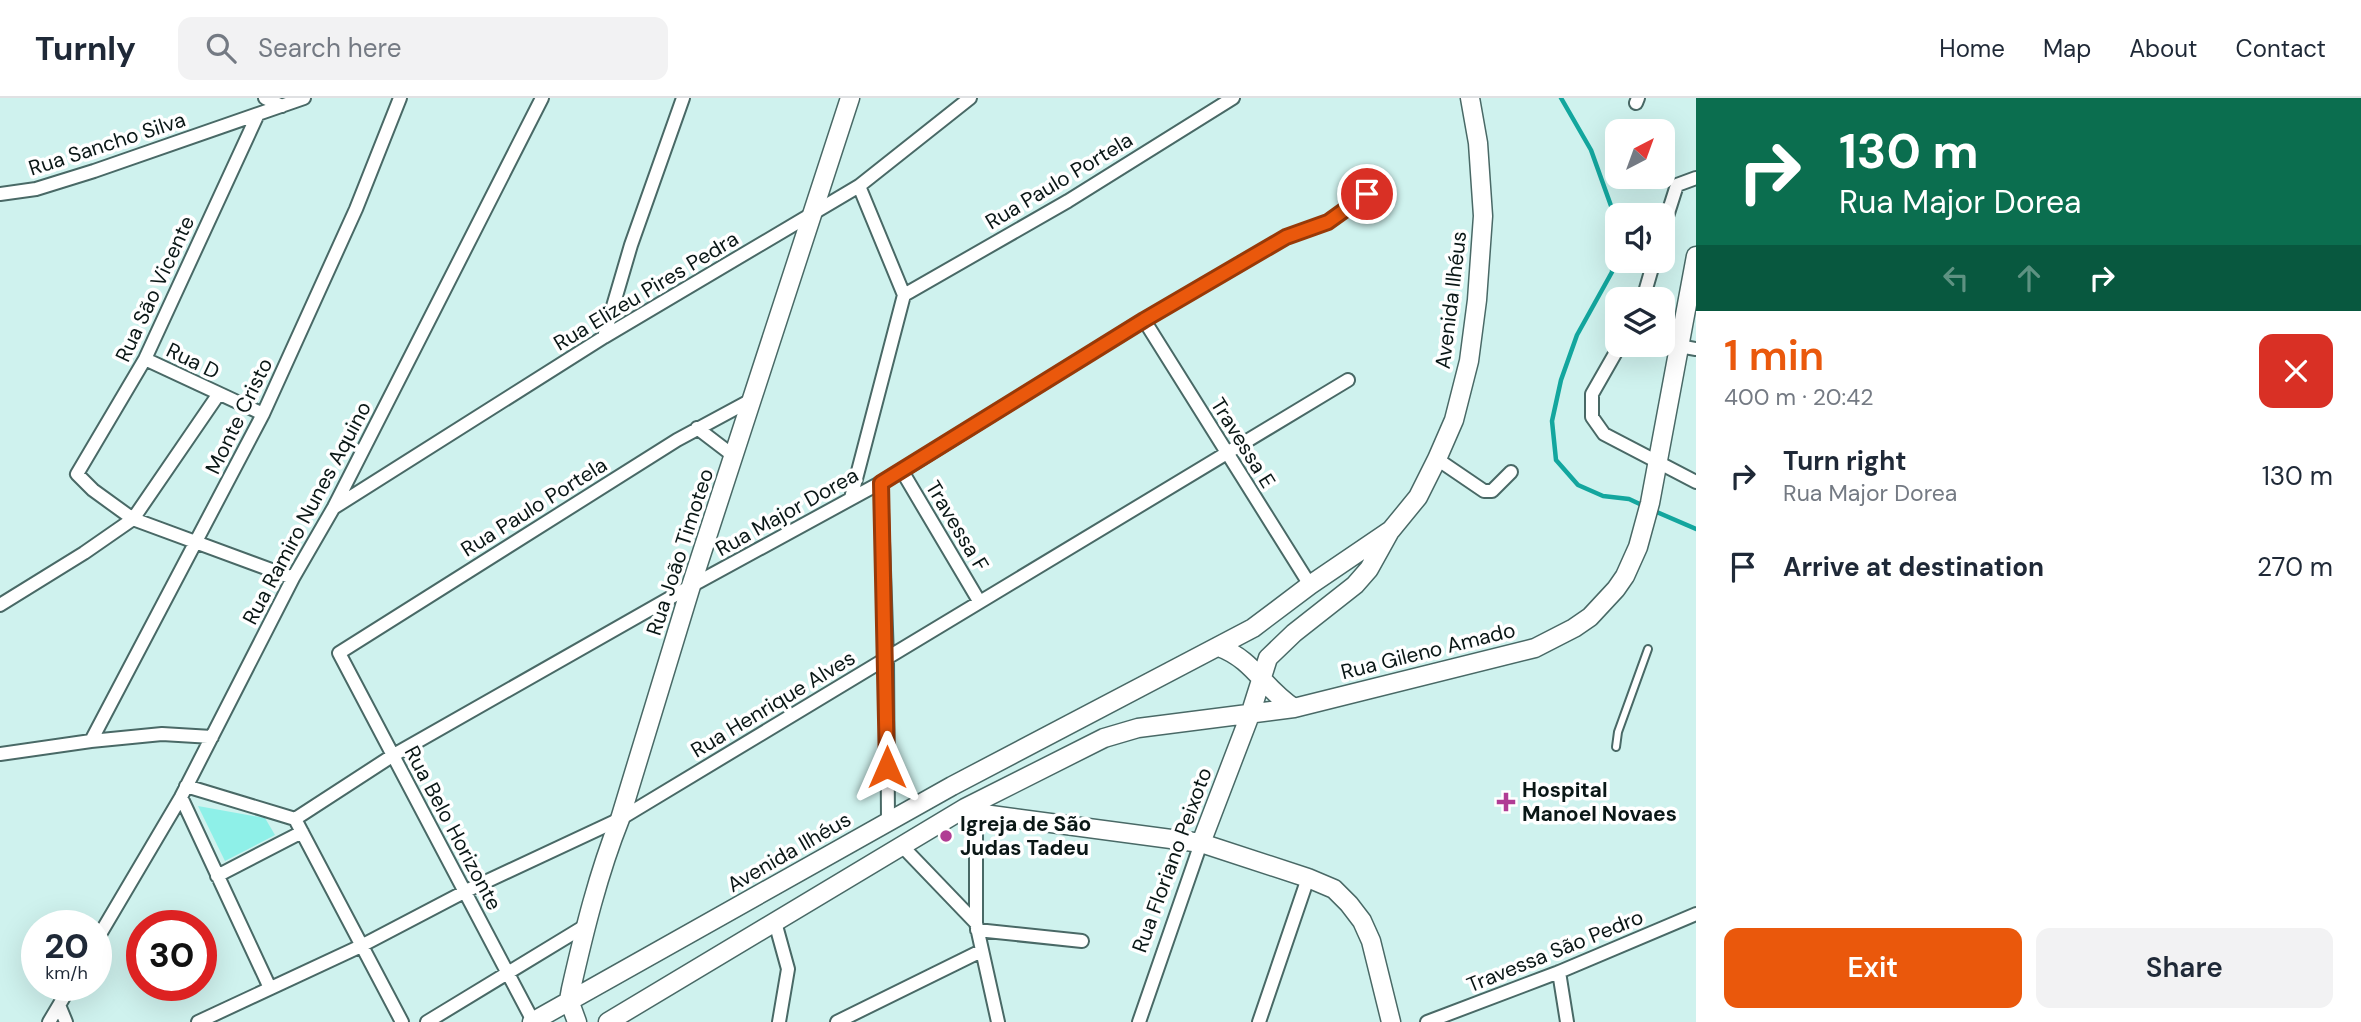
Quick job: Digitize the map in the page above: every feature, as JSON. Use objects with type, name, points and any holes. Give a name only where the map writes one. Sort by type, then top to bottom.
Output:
[{"type":"main road","name":"Rua João Timoteo","points":[[569,1000],[585,926],[608,849],[620,819],[691,586],[850,98]]},
{"type":"main road","name":"Avenida Ilhéus","points":[[1250,715],[1268,658],[1369,569],[1391,530],[1418,497],[1454,420],[1466,373],[1477,300],[1483,216],[1478,143],[1470,98]]},
{"type":"main road","name":"Rua Gileno Amado","points":[[1250,715],[1294,708],[1535,648],[1590,617],[1625,576],[1647,514],[1688,347],[1696,256]]},
{"type":"main road","name":"Avenida Ilhéus","points":[[532,1021],[952,786],[1253,628],[1391,530]]},
{"type":"main road","points":[[1219,647],[1234,652],[1243,659],[1275,694],[1294,708]]},
{"type":"main road","points":[[608,1022],[902,846],[1120,732],[1250,715]]},
{"type":"main road","name":"Rua Floriano Peixoto","points":[[1201,843],[1250,715]]},
{"type":"main road","points":[[971,811],[1201,843],[1334,889],[1362,921],[1371,941],[1391,1022]]},
{"type":"main road","points":[[569,1000],[577,1022]]},
{"type":"street","points":[[265,98],[282,106]]},
{"type":"street","name":"Rua Sancho Silva","points":[[0,194],[36,189],[94,171],[304,98]]},
{"type":"street","name":"Monte Cristo","points":[[91,741],[263,414],[356,209],[400,98]]},
{"type":"street","name":"Rua Ramiro Nunes Aquino","points":[[112,913],[183,791],[293,578],[334,507],[542,98]]},
{"type":"street","points":[[604,337],[631,245],[683,98]]},
{"type":"street","name":"Rua Elizeu Pires Pedra","points":[[334,507],[604,337],[859,186],[970,98]]},
{"type":"street","name":"Rua Paulo Portela","points":[[904,295],[1068,201],[1233,98]]},
{"type":"street","name":"Rua São Vicente","points":[[133,519],[93,490],[77,474],[145,359],[258,114]]},
{"type":"street","points":[[1671,203],[1677,185],[1696,177]]},
{"type":"street","points":[[851,498],[904,295],[859,186]]},
{"type":"street","name":"Rua Major Dorea","points":[[295,819],[392,756],[691,586],[902,471],[1144,320],[1286,237],[1328,222],[1367,194]]},
{"type":"street","name":"Travessa E","points":[[1144,320],[1310,585]]},
{"type":"street","points":[[1613,357],[1592,394],[1592,417],[1604,434],[1696,482]]},
{"type":"street","name":"Rua D","points":[[145,359],[263,414]]},
{"type":"street","name":"Rua Henrique Alves","points":[[198,1022],[361,946],[466,891],[620,819],[1348,380]]},
{"type":"street","points":[[0,605],[133,519],[218,395]]},
{"type":"street","name":"Rua Paulo Portela","points":[[339,653],[697,428],[753,398]]},
{"type":"street","points":[[697,428],[735,457]]},
{"type":"street","points":[[1437,458],[1488,492],[1511,472]]},
{"type":"street","name":"Travessa F","points":[[902,471],[979,601]]},
{"type":"street","points":[[881,483],[887,658],[888,822]]},
{"type":"street","points":[[133,519],[293,578]]},
{"type":"street","name":"Rua Belo Horizonte","points":[[339,653],[532,1021]]},
{"type":"street","points":[[0,754],[162,734],[212,737]]},
{"type":"street","points":[[183,791],[295,819],[402,1022]]},
{"type":"street","points":[[183,791],[217,876],[270,988]]},
{"type":"street","points":[[971,811],[976,926],[998,1022]]},
{"type":"street","points":[[217,876],[302,832]]},
{"type":"street","name":"Rua Floriano Peixoto","points":[[1139,1022],[1201,843]]},
{"type":"street","points":[[902,846],[976,926],[1082,941]]},
{"type":"street","points":[[1259,1022],[1308,878]]},
{"type":"street","name":"Travessa São Pedro","points":[[1427,1022],[1559,972],[1696,914]]},
{"type":"street","points":[[775,922],[788,969],[779,1022]]},
{"type":"street","points":[[427,1022],[585,926]]},
{"type":"street","points":[[837,1022],[981,951]]},
{"type":"street","points":[[1559,972],[1567,1022]]},
{"type":"street","points":[[49,1022],[61,1001]]},
{"type":"street","points":[[59,1005],[66,1022]]},
{"type":"lane","points":[[1616,747],[1618,733],[1648,649]]},
{"type":"shaded area","points":[[198,806],[265,818],[275,835],[225,861]]},
{"type":"waterway","points":[[1561,98],[1591,150],[1615,217],[1612,272],[1577,335],[1561,380],[1552,421],[1556,460],[1578,485],[1603,496],[1629,499],[1644,506]]},
{"type":"waterway","points":[[1652,510],[1696,529]]},
{"type":"place","name":"Hospital Manoel Novaes","points":[[1506,802]]},
{"type":"place","name":"Igreja de São Judas Tadeu","points":[[946,836]]},
{"type":"route","points":[[887,767],[887,658],[881,483],[1144,320],[1286,237],[1320,227],[1338,217],[1367,194]]}]
